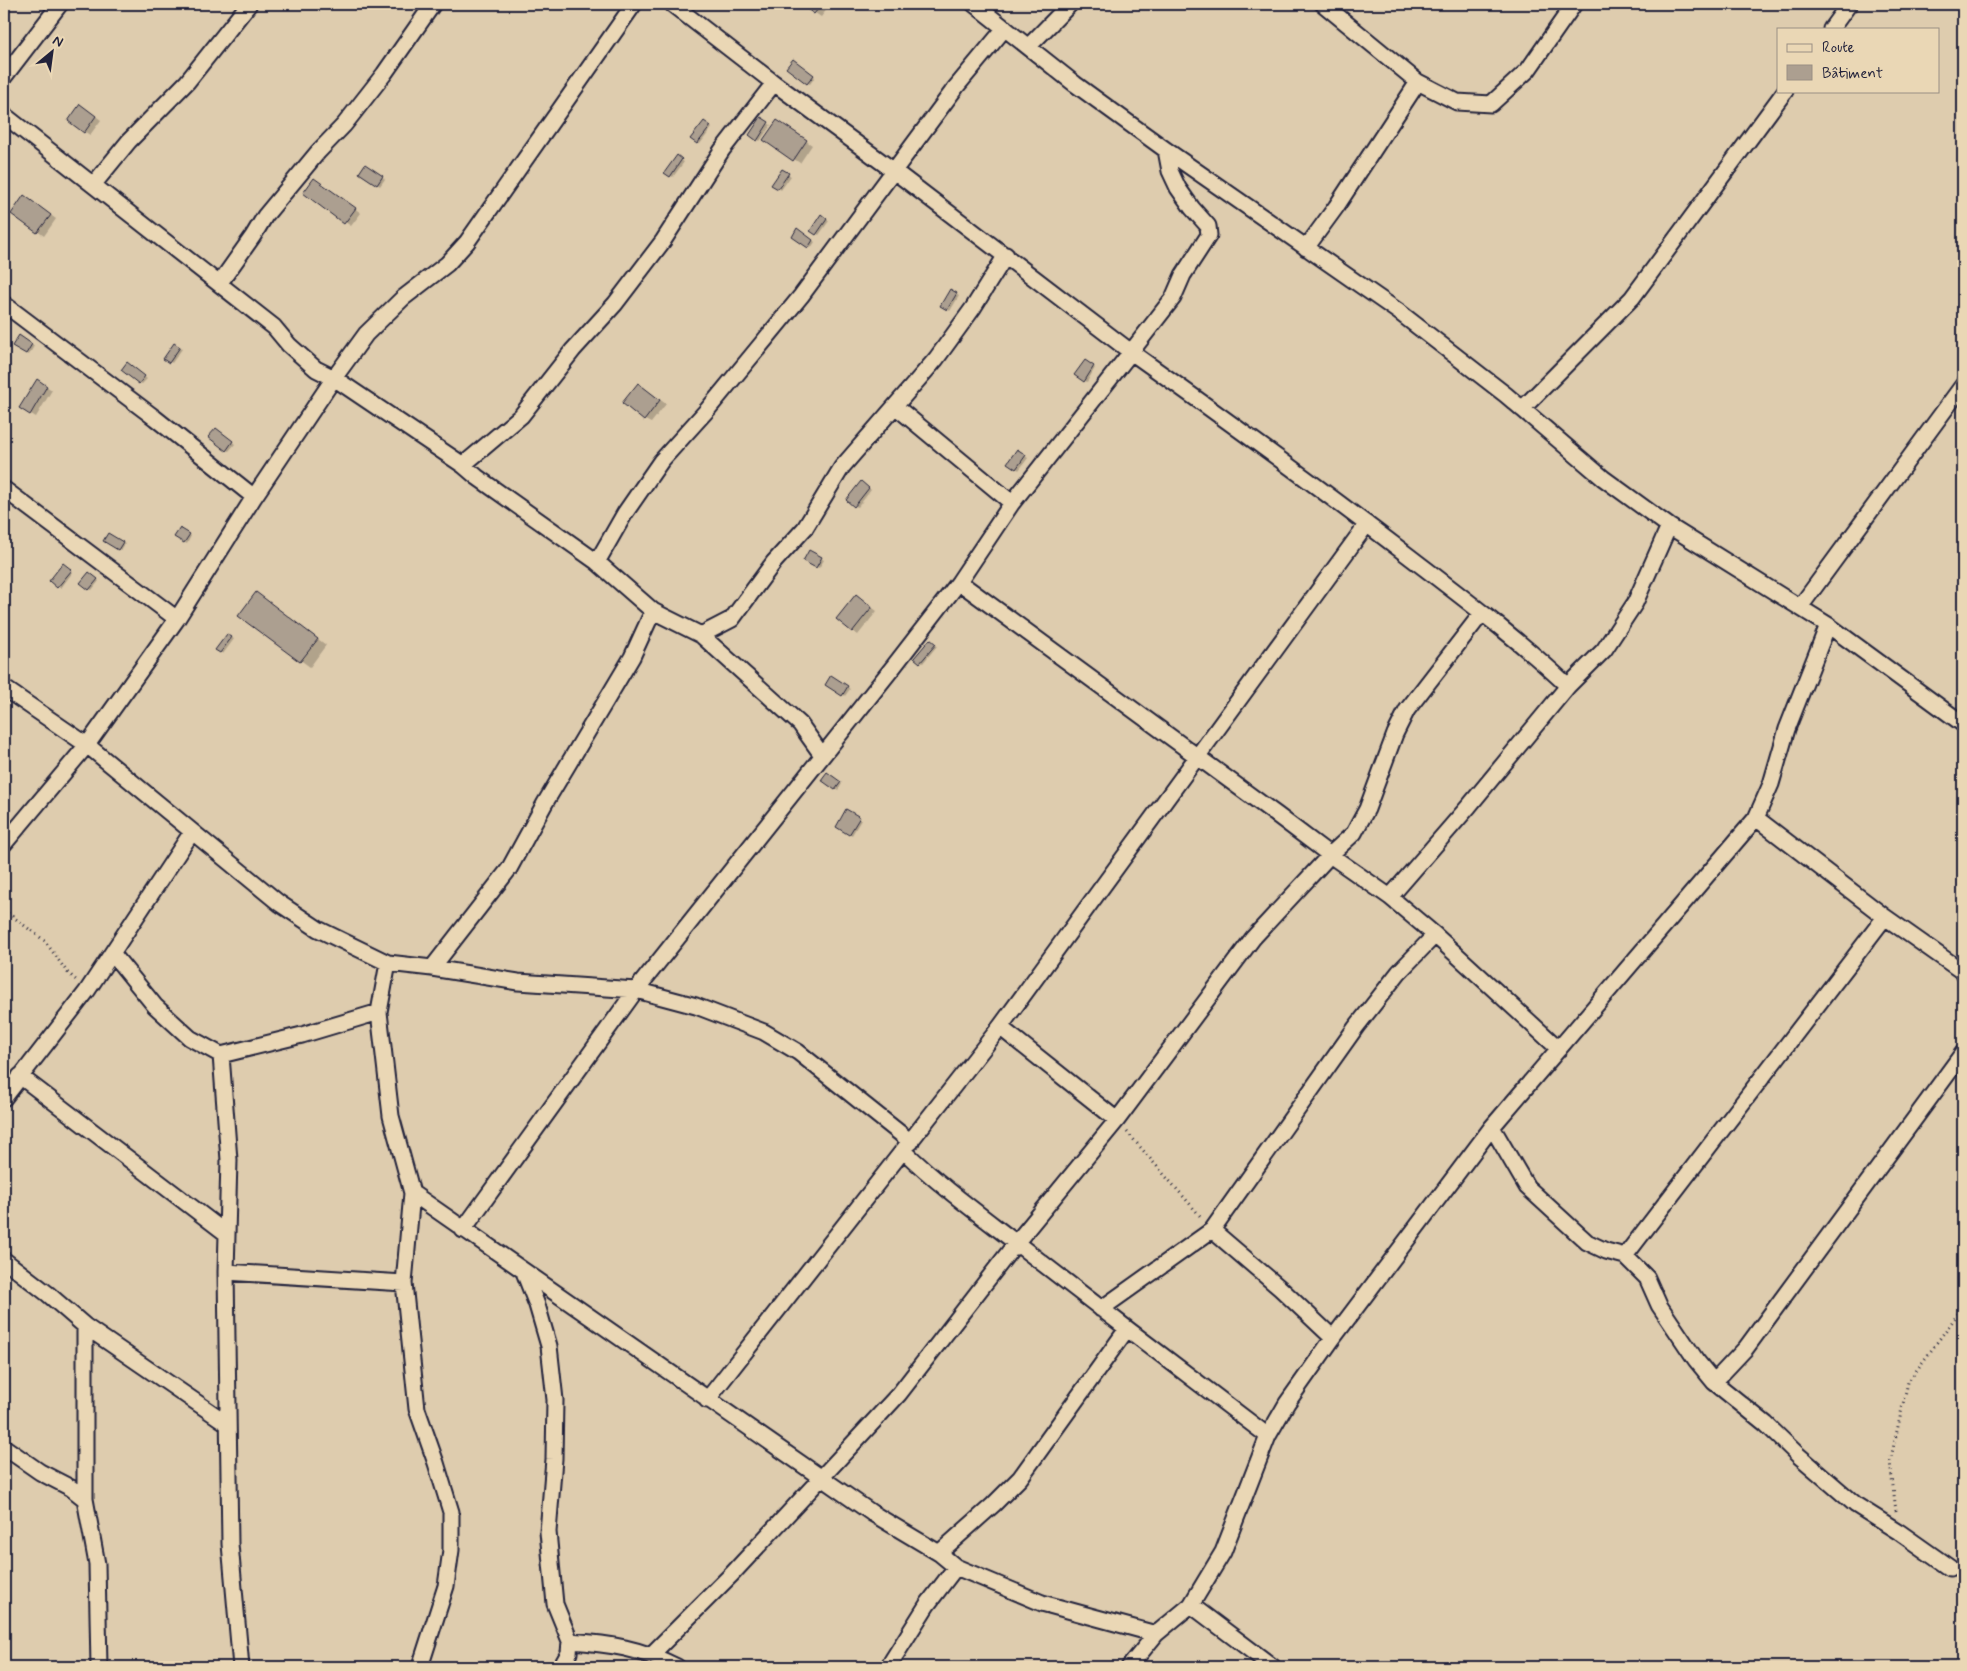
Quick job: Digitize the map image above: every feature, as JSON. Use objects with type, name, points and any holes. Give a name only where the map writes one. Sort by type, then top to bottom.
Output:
[{"type":"street","points":[[4,77],[60,4]]},
{"type":"street","points":[[93,185],[129,141],[187,82],[250,4]]},
{"type":"street","points":[[219,284],[265,216],[318,152],[344,125],[384,74],[433,4]]},
{"type":"street","points":[[4,844],[87,745],[177,619],[254,497],[366,334],[386,313],[447,264],[467,242],[634,4]]},
{"type":"street","points":[[672,4],[1131,352],[1367,524],[1535,655],[1568,686]]},
{"type":"street","points":[[974,4],[1075,84],[1166,150],[1399,312],[1522,409],[1603,478],[1669,526],[1828,625],[1963,724]]},
{"type":"street","points":[[1028,47],[1070,4]]},
{"type":"street","points":[[1323,4],[1418,82],[1457,102],[1491,104],[1528,70],[1574,4]]},
{"type":"street","points":[[1832,28],[1849,4]]},
{"type":"street","points":[[597,562],[625,513],[661,461],[708,409],[801,296],[956,87],[1005,28]]},
{"type":"street","points":[[1306,248],[1418,82]]},
{"type":"street","points":[[463,465],[521,416],[573,350],[615,304],[664,241],[722,150],[774,83]]},
{"type":"street","points":[[1522,409],[1632,298],[1784,92]]},
{"type":"street","points":[[4,116],[274,327],[289,345],[316,369],[334,378],[463,465],[476,477],[597,562],[653,611],[701,635],[800,724],[822,755]]},
{"type":"street","points":[[463,1230],[636,990],[746,854],[959,582],[1012,503],[1173,298],[1184,275],[1209,235],[1208,226],[1178,188],[1170,171],[1166,150]]},
{"type":"street","points":[[701,635],[732,619],[774,562],[805,528],[842,467],[936,359],[968,315],[1006,256]]},
{"type":"street","points":[[4,304],[155,418],[254,497]]},
{"type":"street","points":[[1800,606],[1963,385]]},
{"type":"street","points":[[895,406],[1012,503]]},
{"type":"street","points":[[4,489],[177,619]]},
{"type":"street","points":[[707,1400],[1000,1027],[1367,524]]},
{"type":"street","points":[[1390,897],[1469,806],[1568,686],[1604,650],[1635,603],[1669,526]]},
{"type":"street","points":[[959,582],[1330,856],[1390,897],[1436,936],[1559,1049]]},
{"type":"street","points":[[432,968],[509,870],[545,803],[632,657],[653,611]]},
{"type":"street","points":[[652,1654],[732,1574],[899,1394],[1016,1242],[1117,1120],[1253,938],[1354,833],[1367,810],[1395,734],[1407,710],[1482,613]]},
{"type":"street","points":[[1129,1667],[1156,1634],[1191,1605],[1223,1552],[1268,1436],[1287,1403],[1333,1338],[1492,1127],[1756,818],[1771,784],[1788,729],[1828,625]]},
{"type":"street","points":[[4,688],[87,745],[280,903],[318,929],[388,963],[518,982],[636,990],[696,1006],[764,1032],[798,1052],[908,1146],[922,1169],[957,1198],[1268,1436]]},
{"type":"street","points":[[1756,818],[1885,917],[1963,972]]},
{"type":"street","points":[[4,1098],[87,991],[192,832]]},
{"type":"street","points":[[1625,1256],[1885,917]]},
{"type":"street","points":[[1101,1309],[1212,1230],[1356,1027],[1399,972],[1436,936]]},
{"type":"street","points":[[112,953],[155,1006],[190,1038],[221,1055],[302,1035],[379,1012]]},
{"type":"street","points":[[388,963],[379,1012],[391,1116],[412,1193],[404,1283],[417,1409],[451,1512],[451,1550],[446,1586],[420,1667]]},
{"type":"street","points":[[1000,1027],[1117,1120]]},
{"type":"street","points":[[1714,1382],[1746,1348],[1963,1053]]},
{"type":"street","points":[[221,1055],[229,1160],[226,1272],[230,1544],[241,1667]]},
{"type":"street","points":[[20,1076],[227,1234]]},
{"type":"street","points":[[1492,1127],[1527,1187],[1587,1242],[1606,1251],[1625,1256],[1647,1278],[1659,1305],[1696,1360],[1714,1382],[1766,1424],[1798,1455],[1856,1505],[1899,1532],[1950,1568]]},
{"type":"street","points":[[412,1193],[872,1514],[939,1553],[956,1567],[1042,1603],[1156,1634]]},
{"type":"street","points":[[1212,1230],[1281,1289],[1333,1338]]},
{"type":"street","points":[[4,1260],[85,1326],[228,1424]]},
{"type":"street","points":[[226,1272],[404,1283]]},
{"type":"street","points":[[524,1272],[537,1305],[549,1346],[555,1400],[554,1459],[548,1532],[555,1604],[570,1641],[569,1653],[561,1667]]},
{"type":"street","points":[[85,1326],[85,1498],[96,1564],[99,1667]]},
{"type":"street","points":[[939,1553],[1020,1478],[1127,1329]]},
{"type":"street","points":[[4,1447],[40,1472],[71,1488],[85,1498]]},
{"type":"street","points":[[888,1667],[927,1605],[956,1567]]},
{"type":"street","points":[[1191,1605],[1273,1667]]},
{"type":"street","points":[[570,1641],[612,1644],[652,1654],[677,1667]]},
{"type":"path","points":[[4,910],[45,941],[67,972],[87,991]]},
{"type":"path","points":[[1117,1120],[1212,1230]]},
{"type":"path","points":[[1899,1532],[1890,1462],[1908,1382],[1963,1306]]},
{"type":"building","points":[[800,4],[822,4],[814,14]]},
{"type":"building","points":[[793,59],[814,75],[807,84],[786,68]]},
{"type":"building","points":[[80,104],[96,116],[84,133],[68,121]]},
{"type":"building","points":[[761,117],[769,122],[757,141],[749,135]]},
{"type":"building","points":[[777,120],[807,140],[793,161],[763,140]]},
{"type":"building","points":[[704,121],[711,126],[697,144],[690,139]]},
{"type":"building","points":[[677,155],[682,159],[670,177],[664,173]]},
{"type":"building","points":[[365,164],[383,176],[377,185],[359,173]]},
{"type":"building","points":[[782,169],[789,173],[778,189],[771,185]]},
{"type":"building","points":[[314,178],[356,208],[344,224],[303,193]]},
{"type":"building","points":[[24,195],[51,215],[37,233],[11,214]]},
{"type":"building","points":[[821,214],[827,219],[816,235],[810,231]]},
{"type":"building","points":[[797,228],[813,240],[808,248],[792,237]]},
{"type":"building","points":[[950,289],[957,293],[947,310],[940,306]]},
{"type":"building","points":[[19,335],[32,344],[26,354],[12,346]]},
{"type":"building","points":[[174,343],[180,347],[169,363],[163,359]]},
{"type":"building","points":[[1085,360],[1094,366],[1084,382],[1074,375]]},
{"type":"building","points":[[127,362],[145,376],[139,384],[121,370]]},
{"type":"building","points":[[37,379],[47,386],[30,415],[19,408]]},
{"type":"building","points":[[638,383],[660,400],[644,421],[622,403]]},
{"type":"building","points":[[216,428],[233,441],[226,451],[208,437]]},
{"type":"building","points":[[1017,449],[1026,455],[1016,469],[1007,463]]},
{"type":"building","points":[[861,481],[869,488],[854,507],[846,500]]},
{"type":"building","points":[[180,528],[190,534],[184,543],[174,537]]},
{"type":"building","points":[[108,533],[123,542],[118,550],[103,541]]},
{"type":"building","points":[[809,550],[822,557],[816,568],[803,561]]},
{"type":"building","points":[[63,563],[72,570],[57,588],[49,581]]},
{"type":"building","points":[[89,572],[98,579],[89,590],[80,583]]},
{"type":"building","points":[[256,592],[318,639],[300,662],[238,616]]},
{"type":"building","points":[[856,594],[872,607],[852,632],[836,619]]},
{"type":"building","points":[[227,634],[232,637],[220,653],[215,650]]},
{"type":"building","points":[[930,639],[936,644],[920,663],[914,658]]},
{"type":"building","points":[[831,675],[848,686],[842,696],[825,685]]},
{"type":"building","points":[[827,772],[841,782],[835,790],[821,780]]},
{"type":"building","points":[[846,809],[860,817],[849,835],[836,827]]}]
